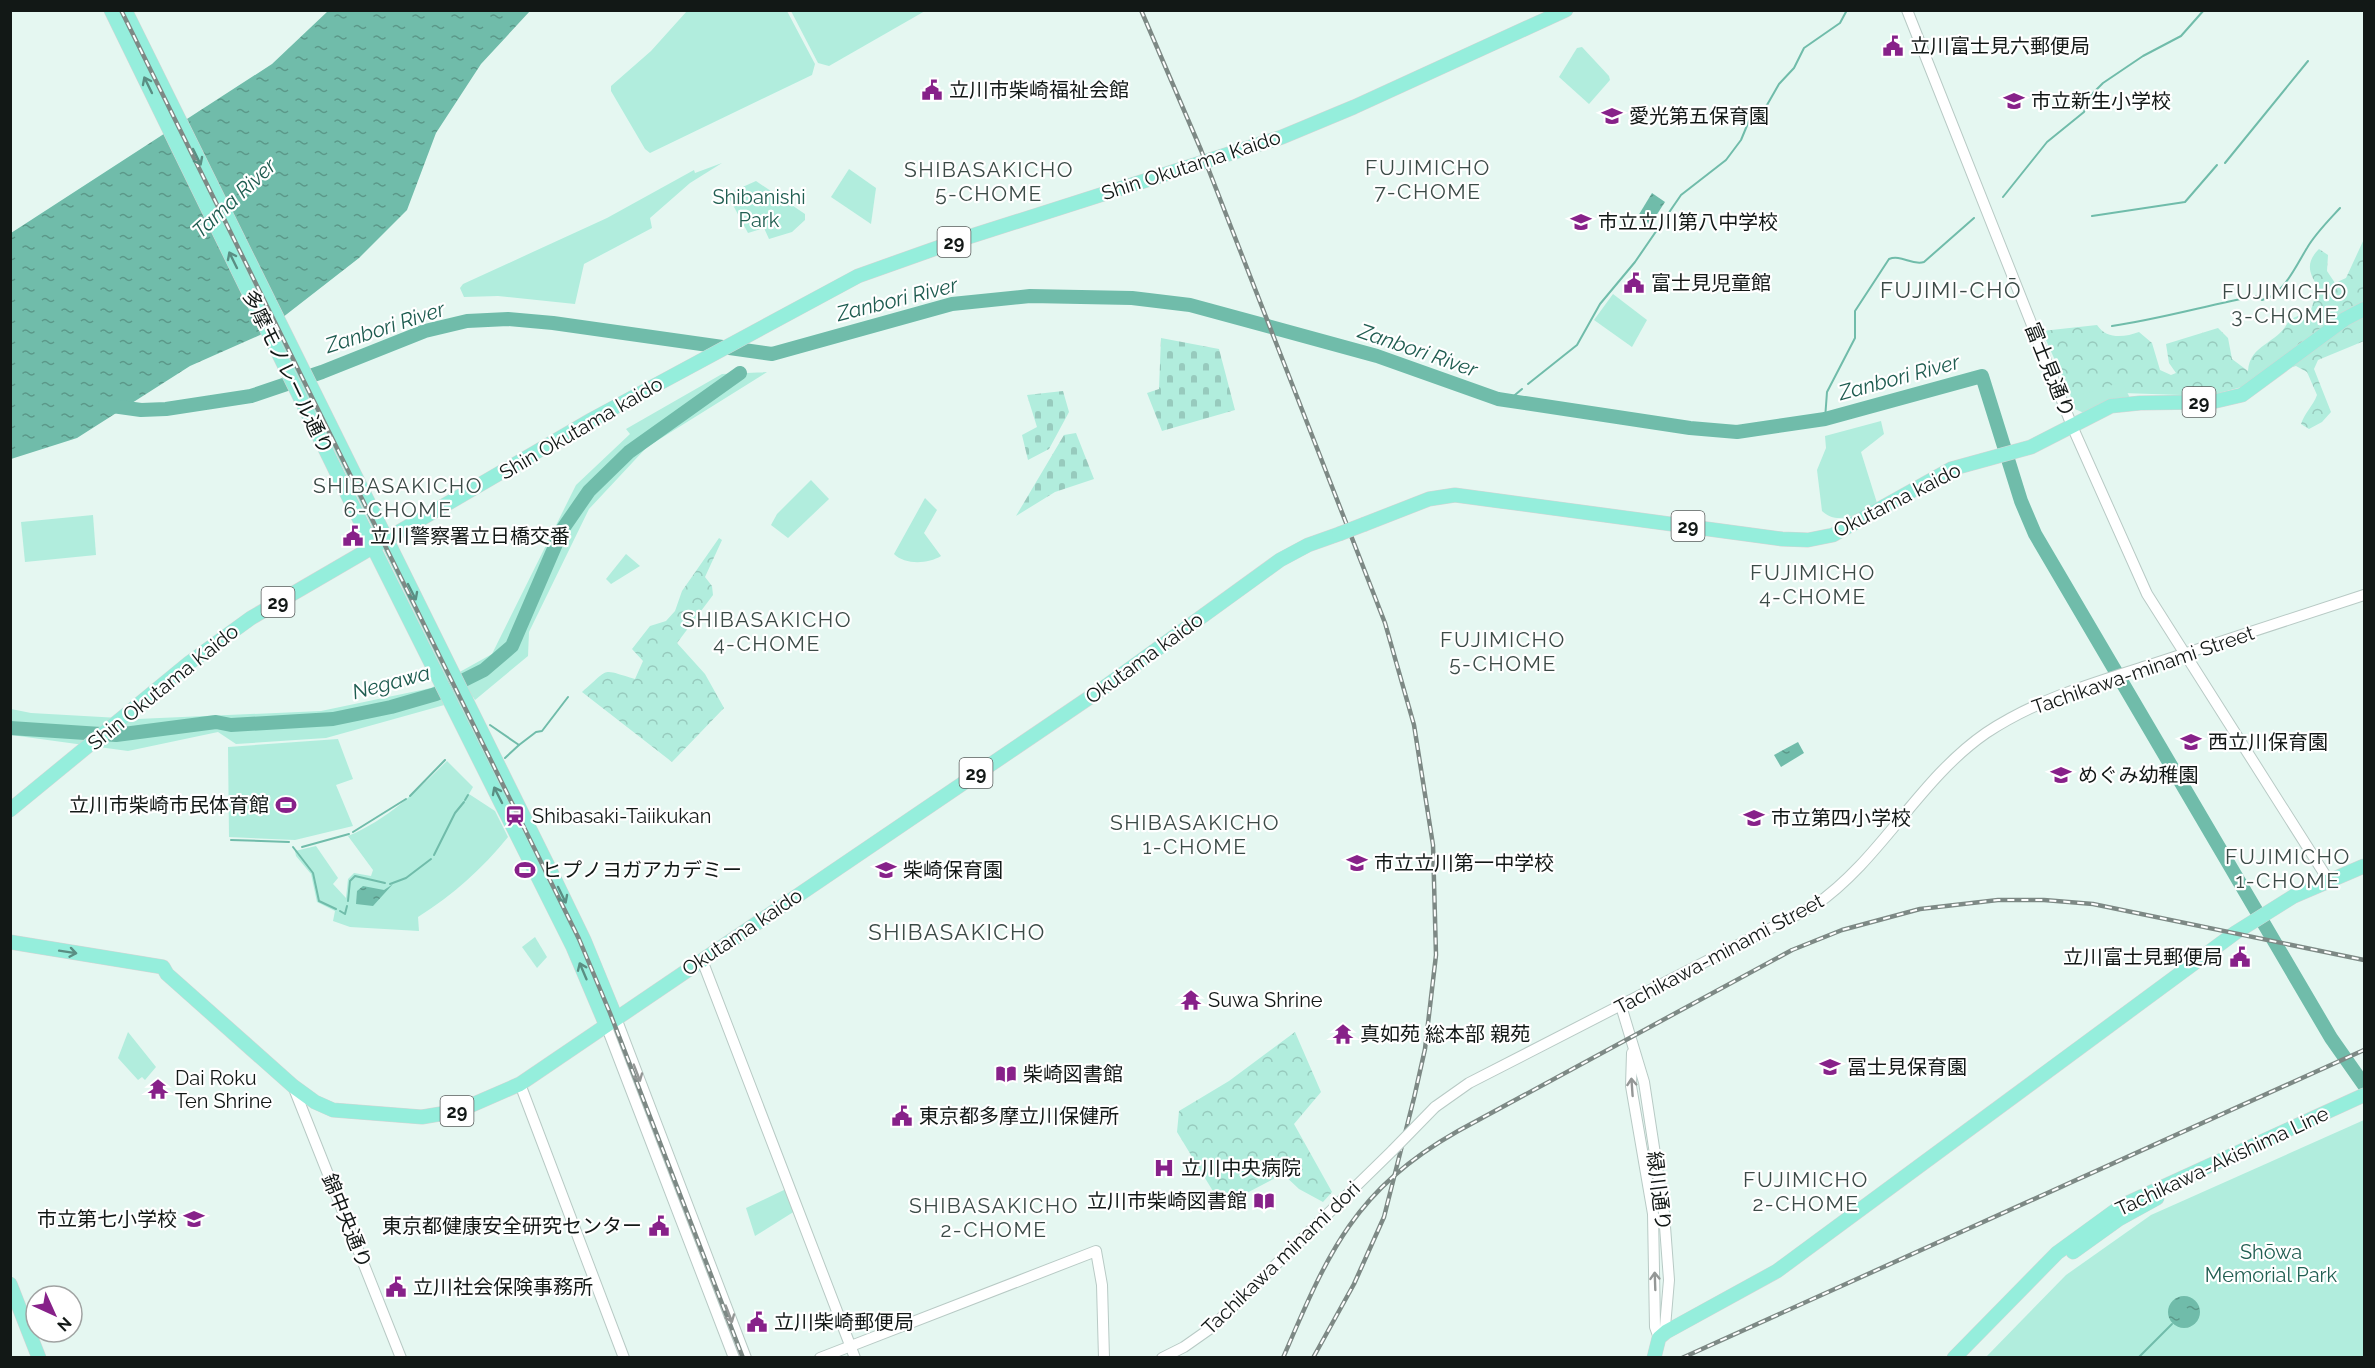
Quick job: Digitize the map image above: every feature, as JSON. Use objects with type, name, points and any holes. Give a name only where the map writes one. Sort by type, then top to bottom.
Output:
[{"type":"main road","name":"多摩モノレール通り","points":[[111,10],[311,405],[386,540],[448,680],[573,947],[611,1021]]},
{"type":"main road","name":"多摩モノレール通り","points":[[125,10],[311,405],[373,547],[448,680]]},
{"type":"main road","name":"Shin Okutama Kaido","points":[[747,336],[883,266],[1282,137],[1354,107],[1566,10]]},
{"type":"main road","name":"Okutama kaido","points":[[10,942],[163,967],[167,974],[293,1086],[315,1102],[333,1110],[422,1117],[458,1111],[520,1084],[1101,689],[1280,560],[1308,545],[1429,499],[1455,495],[1782,539],[1818,539],[1843,530],[1951,469],[2031,447],[2121,404],[2212,402],[2242,395],[2345,319],[2364,309]]},
{"type":"main road","name":"Shin Okutama kaido","points":[[386,540],[693,364],[747,336]]},
{"type":"main road","name":"Shin Okutama Kaido","points":[[10,810],[201,653],[251,618],[386,540]]},
{"type":"main road","points":[[1659,1338],[1777,1271],[2136,1004],[2269,910],[2364,866]]},
{"type":"main road","name":"Tachikawa-Akishima Line","points":[[1953,1358],[2045,1264],[2102,1220],[2164,1185],[2360,1102]]},
{"type":"main road","name":"Tachikawa-Akishima Line","points":[[1966,1358],[2055,1268],[2119,1219],[2176,1189],[2360,1102]]},
{"type":"main road","points":[[10,1284],[39,1358]]},
{"type":"main road","name":"緑川通り","points":[[1654,1358],[1659,1338]]},
{"type":"street","name":"富士見通り","points":[[1907,10],[2062,402],[2147,594],[2329,881]]},
{"type":"street","name":"Tachikawa-minami Street","points":[[1393,1150],[1435,1107],[1469,1083],[1815,906],[1860,868],[1938,775],[1977,740],[2020,713],[2053,697],[2364,595]]},
{"type":"street","points":[[702,960],[855,1358]]},
{"type":"street","name":"緑川通り","points":[[1621,1006],[1633,1044],[1631,1086],[1653,1214],[1655,1328],[1659,1338]]},
{"type":"street","points":[[611,1021],[734,1358]]},
{"type":"street","points":[[611,1021],[746,1358]]},
{"type":"street","points":[[520,1084],[624,1358]]},
{"type":"street","name":"錦中央通り","points":[[293,1086],[401,1358]]},
{"type":"street","name":"Tachikawa minami dori","points":[[1162,1358],[1184,1347],[1211,1328],[1393,1150]]},
{"type":"street","points":[[820,1358],[1096,1251],[1102,1285],[1104,1358]]},
{"type":"green space","points":[[687,11],[787,11],[815,64],[812,75],[650,153],[645,149],[611,91],[611,86],[651,51]]},
{"type":"green space","points":[[791,11],[925,11],[829,66],[818,63]]},
{"type":"green space","points":[[1582,47],[1609,76],[1610,80],[1589,104],[1559,77],[1577,48]]},
{"type":"green space","points":[[722,163],[690,183],[650,218],[652,228],[584,264],[575,304],[498,296],[464,297],[460,288],[463,284],[607,218],[694,170],[695,173]]},
{"type":"green space","points":[[849,169],[876,188],[871,224],[831,197]]},
{"type":"green space","name":"Shibanishi Park","points":[[756,181],[805,214],[805,220],[792,232],[769,239],[764,228],[748,233],[727,194]]},
{"type":"green space","points":[[2364,239],[2364,341],[2318,360],[2314,369],[2331,412],[2322,422],[2309,429],[2301,424],[2317,395],[2307,372],[2296,366],[2257,378],[2245,386],[2209,396],[2123,393],[2077,410],[2042,331],[2097,325],[2106,333],[2116,336],[2139,332],[2152,343],[2160,370],[2171,375],[2176,373],[2169,363],[2166,344],[2218,328],[2228,338],[2232,359],[2248,371],[2250,362],[2259,349],[2279,334],[2289,320],[2311,310],[2318,287],[2310,272],[2310,263],[2319,249],[2328,255],[2327,271],[2335,283],[2346,278]]},
{"type":"green space","points":[[1613,294],[1647,320],[1632,347],[1594,320]]},
{"type":"green space","points":[[1161,338],[1219,349],[1235,410],[1162,431],[1147,393],[1159,389]]},
{"type":"green space","points":[[767,372],[647,447],[589,509],[529,632],[528,656],[475,700],[473,697],[326,738],[236,744],[218,732],[128,751],[11,735],[11,709],[31,713],[137,719],[321,711],[431,688],[492,654],[576,485],[630,434],[626,429],[722,374]]},
{"type":"green space","points":[[2122,382],[2131,400],[2086,414],[2075,409],[2070,398]]},
{"type":"green space","points":[[1063,391],[1069,412],[1049,449],[1028,460],[1022,435],[1037,427],[1027,395]]},
{"type":"green space","points":[[1881,421],[1884,434],[1861,452],[1877,503],[1843,518],[1829,516],[1822,511],[1817,470],[1826,448],[1825,436]]},
{"type":"green space","points":[[1076,433],[1094,479],[1055,492],[1016,516],[1064,435]]},
{"type":"green space","points":[[811,480],[829,499],[788,538],[771,525],[777,514]]},
{"type":"green space","points":[[925,498],[937,510],[924,533],[941,556],[923,562],[910,562],[894,554]]},
{"type":"green space","points":[[93,515],[96,555],[25,562],[21,522]]},
{"type":"green space","points":[[719,538],[722,540],[705,577],[712,586],[713,595],[677,643],[705,674],[724,708],[672,762],[582,692],[606,672],[635,679],[643,661],[632,649],[650,626],[666,621],[675,611],[682,591]]},
{"type":"green space","points":[[626,554],[640,566],[611,584],[606,579]]},
{"type":"green space","name":"立川市柴崎市民体育館","points":[[338,739],[353,779],[336,785],[353,826],[295,840],[229,837],[228,747]]},
{"type":"green space","points":[[447,761],[473,787],[469,794],[495,811],[508,837],[466,881],[418,917],[419,931],[350,927],[333,921],[335,911],[317,902],[311,874],[296,856],[295,851],[316,846],[338,878],[333,884],[346,898],[348,879],[354,873],[371,876],[373,870],[348,836],[389,813],[413,794]]},
{"type":"green space","points":[[535,937],[547,957],[537,968],[522,947]]},
{"type":"green space","points":[[128,1032],[156,1067],[145,1080],[142,1077],[138,1080],[118,1058]]},
{"type":"green space","points":[[1295,1032],[1321,1092],[1294,1124],[1332,1192],[1323,1202],[1299,1189],[1283,1174],[1222,1206],[1177,1132],[1179,1111],[1229,1081]]},
{"type":"green space","name":"Shōwa Memorial Park","points":[[2364,1120],[2364,1357],[1985,1358],[2066,1275],[2151,1215]]},
{"type":"green space","points":[[786,1189],[795,1211],[755,1236],[746,1208]]},
{"type":"water","name":"Tama River","points":[[328,11],[530,11],[481,64],[436,133],[407,210],[359,258],[260,335],[190,366],[77,438],[11,459],[11,233],[272,64]]},
{"type":"water","points":[[1652,193],[1665,202],[1650,225],[1638,216]]},
{"type":"water","points":[[1798,742],[1804,753],[1781,767],[1774,755]]},
{"type":"water","points":[[393,884],[373,906],[356,904],[357,891],[363,886],[384,890]]},
{"type":"water","points":[[2184,1296],[2196,1300],[2200,1312],[2196,1324],[2184,1328],[2172,1324],[2168,1312],[2172,1300]]},
{"type":"waterway","points":[[1528,384],[1577,345],[1600,304],[1635,262],[1681,195],[1726,160],[1741,140],[1751,116],[1767,105],[1779,84],[1794,68],[1804,48],[1840,23],[1847,10]]},
{"type":"waterway","points":[[2003,197],[2047,142],[2084,112],[2089,97],[2103,83],[2143,56],[2181,36],[2204,10]]},
{"type":"waterway","points":[[2225,163],[2308,61]]},
{"type":"waterway","points":[[2092,216],[2185,202],[2217,165]]},
{"type":"waterway","points":[[2112,326],[2256,296],[2262,300],[2270,297],[2283,286],[2322,227],[2340,208]]},
{"type":"waterway","points":[[1825,419],[1827,392],[1855,338],[1855,311],[1889,259],[1924,262],[1974,218]]},
{"type":"waterway","name":"Zanbori River","points":[[105,405],[141,410],[166,409],[251,396],[322,372],[425,331],[467,321],[508,319],[553,323],[772,354],[952,304],[1030,296],[1132,298],[1190,305],[1377,356],[1498,399],[1690,428],[1737,432],[1825,419],[1982,376],[2021,501],[2035,534],[2331,1038],[2364,1085]]},
{"type":"waterway","name":"Negawa","points":[[10,728],[116,735],[216,722],[231,725],[333,719],[391,707],[436,694],[484,670],[512,646],[562,530],[589,491],[629,452],[740,373]]},
{"type":"waterway","points":[[1509,400],[1522,389]]},
{"type":"waterway","points":[[490,725],[519,745],[536,732],[542,731],[568,697]]},
{"type":"waterway","points":[[505,758],[519,745]]},
{"type":"waterway","points":[[410,796],[445,760]]},
{"type":"waterway","points":[[465,800],[468,795]]},
{"type":"waterway","points":[[353,832],[406,799]]},
{"type":"waterway","points":[[434,855],[455,813],[464,802]]},
{"type":"waterway","points":[[302,847],[349,834]]},
{"type":"waterway","points":[[231,840],[289,842]]},
{"type":"waterway","points":[[293,847],[313,873],[319,901],[336,909]]},
{"type":"waterway","points":[[390,884],[406,878],[431,859]]},
{"type":"waterway","points":[[348,901],[350,881],[355,876],[385,883]]},
{"type":"waterway","points":[[340,911],[345,914],[347,906]]},
{"type":"waterway","points":[[2138,1358],[2172,1324]]},
{"type":"railway","points":[[121,10],[579,939],[610,1013],[743,1358]]},
{"type":"railway","points":[[1141,10],[1201,150],[1385,623],[1414,725],[1433,845],[1436,955],[1425,1049],[1414,1098],[1384,1217],[1354,1284],[1313,1358]]},
{"type":"railway","points":[[1283,1358],[1315,1287],[1348,1227],[1369,1201],[1422,1153],[1458,1131],[1792,950],[1842,930],[1920,909],[1998,900],[2044,900],[2093,904],[2364,960]]},
{"type":"railway","points":[[1682,1358],[2364,1050]]},
{"type":"place","name":"立川富士見六郵便局","points":[[1893,46]]},
{"type":"place","name":"立川市柴崎福祉会館","points":[[932,90]]},
{"type":"place","name":"市立新生小学校","points":[[2014,101]]},
{"type":"place","name":"愛光第五保育園","points":[[1612,116]]},
{"type":"place","name":"市立立川第八中学校","points":[[1581,222]]},
{"type":"place","name":"富士見児童館","points":[[1634,283]]},
{"type":"place","name":"立川警察署立日橋交番","points":[[353,536]]},
{"type":"place","name":"西立川保育園","points":[[2191,742]]},
{"type":"place","name":"めぐみ幼稚園","points":[[2061,775]]},
{"type":"place","name":"立川市柴崎市民体育館","points":[[286,805]]},
{"type":"place","name":"Shibasaki-Taiikukan","points":[[515,816]]},
{"type":"place","name":"市立第四小学校","points":[[1754,818]]},
{"type":"place","name":"市立立川第一中学校","points":[[1357,863]]},
{"type":"place","name":"ヒプノヨガアカデミー","points":[[525,870]]},
{"type":"place","name":"柴崎保育園","points":[[886,870]]},
{"type":"place","name":"立川富士見郵便局","points":[[2240,957]]},
{"type":"place","name":"Suwa Shrine","points":[[1191,1000]]},
{"type":"place","name":"真如苑 総本部 親苑","points":[[1343,1034]]},
{"type":"place","name":"冨士見保育園","points":[[1830,1067]]},
{"type":"place","name":"柴崎図書館","points":[[1006,1074]]},
{"type":"place","name":"Dai Roku Ten Shrine","points":[[158,1089]]},
{"type":"place","name":"東京都多摩立川保健所","points":[[902,1116]]},
{"type":"place","name":"立川中央病院","points":[[1164,1168]]},
{"type":"place","name":"立川市柴崎図書館","points":[[1264,1201]]},
{"type":"place","name":"市立第七小学校","points":[[194,1219]]},
{"type":"place","name":"東京都健康安全研究センター","points":[[659,1226]]},
{"type":"place","name":"立川社会保険事務所","points":[[396,1287]]},
{"type":"place","name":"立川柴崎郵便局","points":[[757,1322]]},
{"type":"district","name":"FUJIMICHO 7-CHOME","points":[[1428,179]]},
{"type":"district","name":"SHIBASAKICHO 5-CHOME","points":[[989,181]]},
{"type":"district","name":"FUJIMI-CHŌ","points":[[1951,290]]},
{"type":"district","name":"FUJIMICHO 3-CHOME","points":[[2285,303]]},
{"type":"district","name":"SHIBASAKICHO 6-CHOME","points":[[398,497]]},
{"type":"district","name":"FUJIMICHO 4-CHOME","points":[[1813,584]]},
{"type":"district","name":"SHIBASAKICHO 4-CHOME","points":[[767,631]]},
{"type":"district","name":"FUJIMICHO 5-CHOME","points":[[1503,651]]},
{"type":"district","name":"SHIBASAKICHO 1-CHOME","points":[[1195,834]]},
{"type":"district","name":"FUJIMICHO 1-CHOME","points":[[2288,868]]},
{"type":"district","name":"SHIBASAKICHO","points":[[957,932]]},
{"type":"district","name":"FUJIMICHO 2-CHOME","points":[[1806,1191]]},
{"type":"district","name":"SHIBASAKICHO 2-CHOME","points":[[994,1217]]}]
